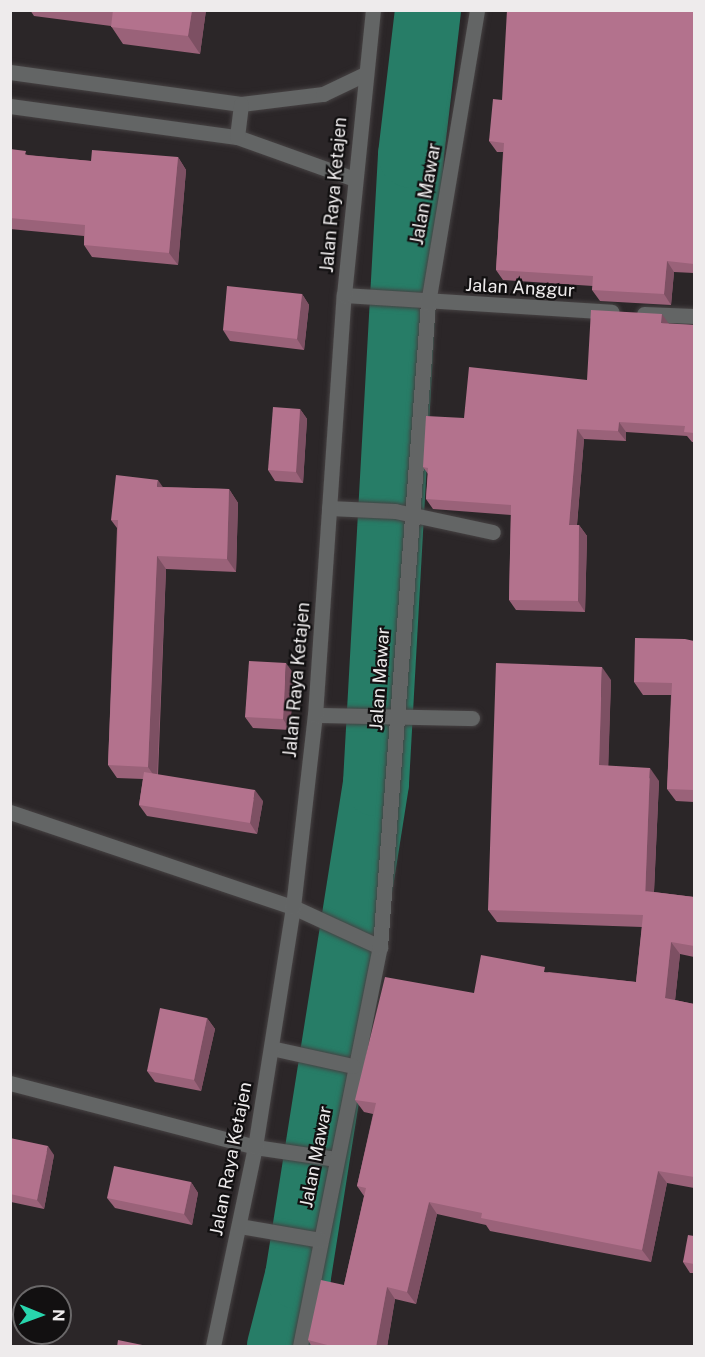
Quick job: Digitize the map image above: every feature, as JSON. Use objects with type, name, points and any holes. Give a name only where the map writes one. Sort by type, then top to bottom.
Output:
[{"type":"street","name":"Jalan Raya Ketajen","points":[[213,1347],[255,1147],[293,907],[315,715],[329,508],[351,296],[354,179],[373,10]]},
{"type":"street","name":"Jalan Mawar","points":[[300,1347],[316,1239],[336,1159],[353,1066],[380,947],[388,716],[411,516],[420,302],[477,10]]},
{"type":"street","points":[[10,72],[241,104],[323,94],[365,74]]},
{"type":"street","points":[[237,137],[241,104]]},
{"type":"street","points":[[10,106],[237,137],[354,179]]},
{"type":"street","name":"Jalan Anggur","points":[[351,296],[420,302],[694,316]]},
{"type":"street","points":[[329,508],[395,511],[493,532]]},
{"type":"street","points":[[315,715],[472,718]]},
{"type":"street","points":[[10,812],[293,907],[380,947]]},
{"type":"street","points":[[271,1048],[353,1066]]},
{"type":"street","points":[[10,1083],[255,1147],[336,1159]]},
{"type":"street","points":[[239,1226],[316,1239]]},
{"type":"building","points":[[113,10],[192,10],[188,36],[111,27]]},
{"type":"building","points":[[507,10],[694,10],[694,264],[667,261],[664,294],[592,290],[593,276],[496,270],[504,143],[489,141],[493,99],[502,100]]},
{"type":"building","points":[[10,149],[26,151],[25,155],[91,161],[92,150],[178,157],[169,253],[84,245],[85,225],[10,218]]},
{"type":"building","points":[[227,286],[302,294],[297,339],[223,330]]},
{"type":"building","points":[[591,310],[662,314],[661,323],[694,325],[694,433],[684,432],[685,426],[619,422],[618,431],[577,429],[569,525],[579,525],[578,601],[509,600],[511,505],[426,499],[428,468],[423,467],[426,416],[464,418],[469,367],[587,380]]},
{"type":"building","points":[[273,407],[300,409],[296,472],[268,470]]},
{"type":"building","points":[[116,475],[158,480],[157,487],[229,489],[227,559],[157,556],[148,767],[108,765],[118,520],[111,520]]},
{"type":"building","points":[[635,638],[694,641],[694,790],[667,789],[672,683],[634,682]]},
{"type":"building","points":[[249,661],[286,663],[283,719],[245,717]]},
{"type":"building","points":[[496,663],[602,667],[599,765],[650,768],[645,891],[694,897],[694,946],[671,942],[665,998],[694,1004],[694,1177],[658,1171],[642,1250],[481,1218],[482,1213],[429,1202],[407,1292],[387,1287],[376,1347],[335,1347],[308,1340],[321,1280],[344,1285],[366,1188],[357,1186],[376,1103],[355,1100],[385,977],[474,993],[481,955],[545,967],[544,972],[636,982],[643,915],[488,910]]},
{"type":"building","points":[[144,772],[255,790],[250,823],[139,805]]},
{"type":"building","points":[[160,1008],[207,1018],[194,1080],[147,1071]]},
{"type":"building","points":[[10,1138],[48,1146],[37,1200],[10,1194]]},
{"type":"building","points":[[114,1166],[191,1182],[184,1214],[107,1198]]},
{"type":"building","points":[[688,1235],[694,1236],[694,1264],[683,1262]]},
{"type":"building","points":[[118,1340],[152,1347],[117,1347]]},
{"type":"waterway","points":[[280,1346],[298,1276],[376,783],[411,155],[428,10]]}]
